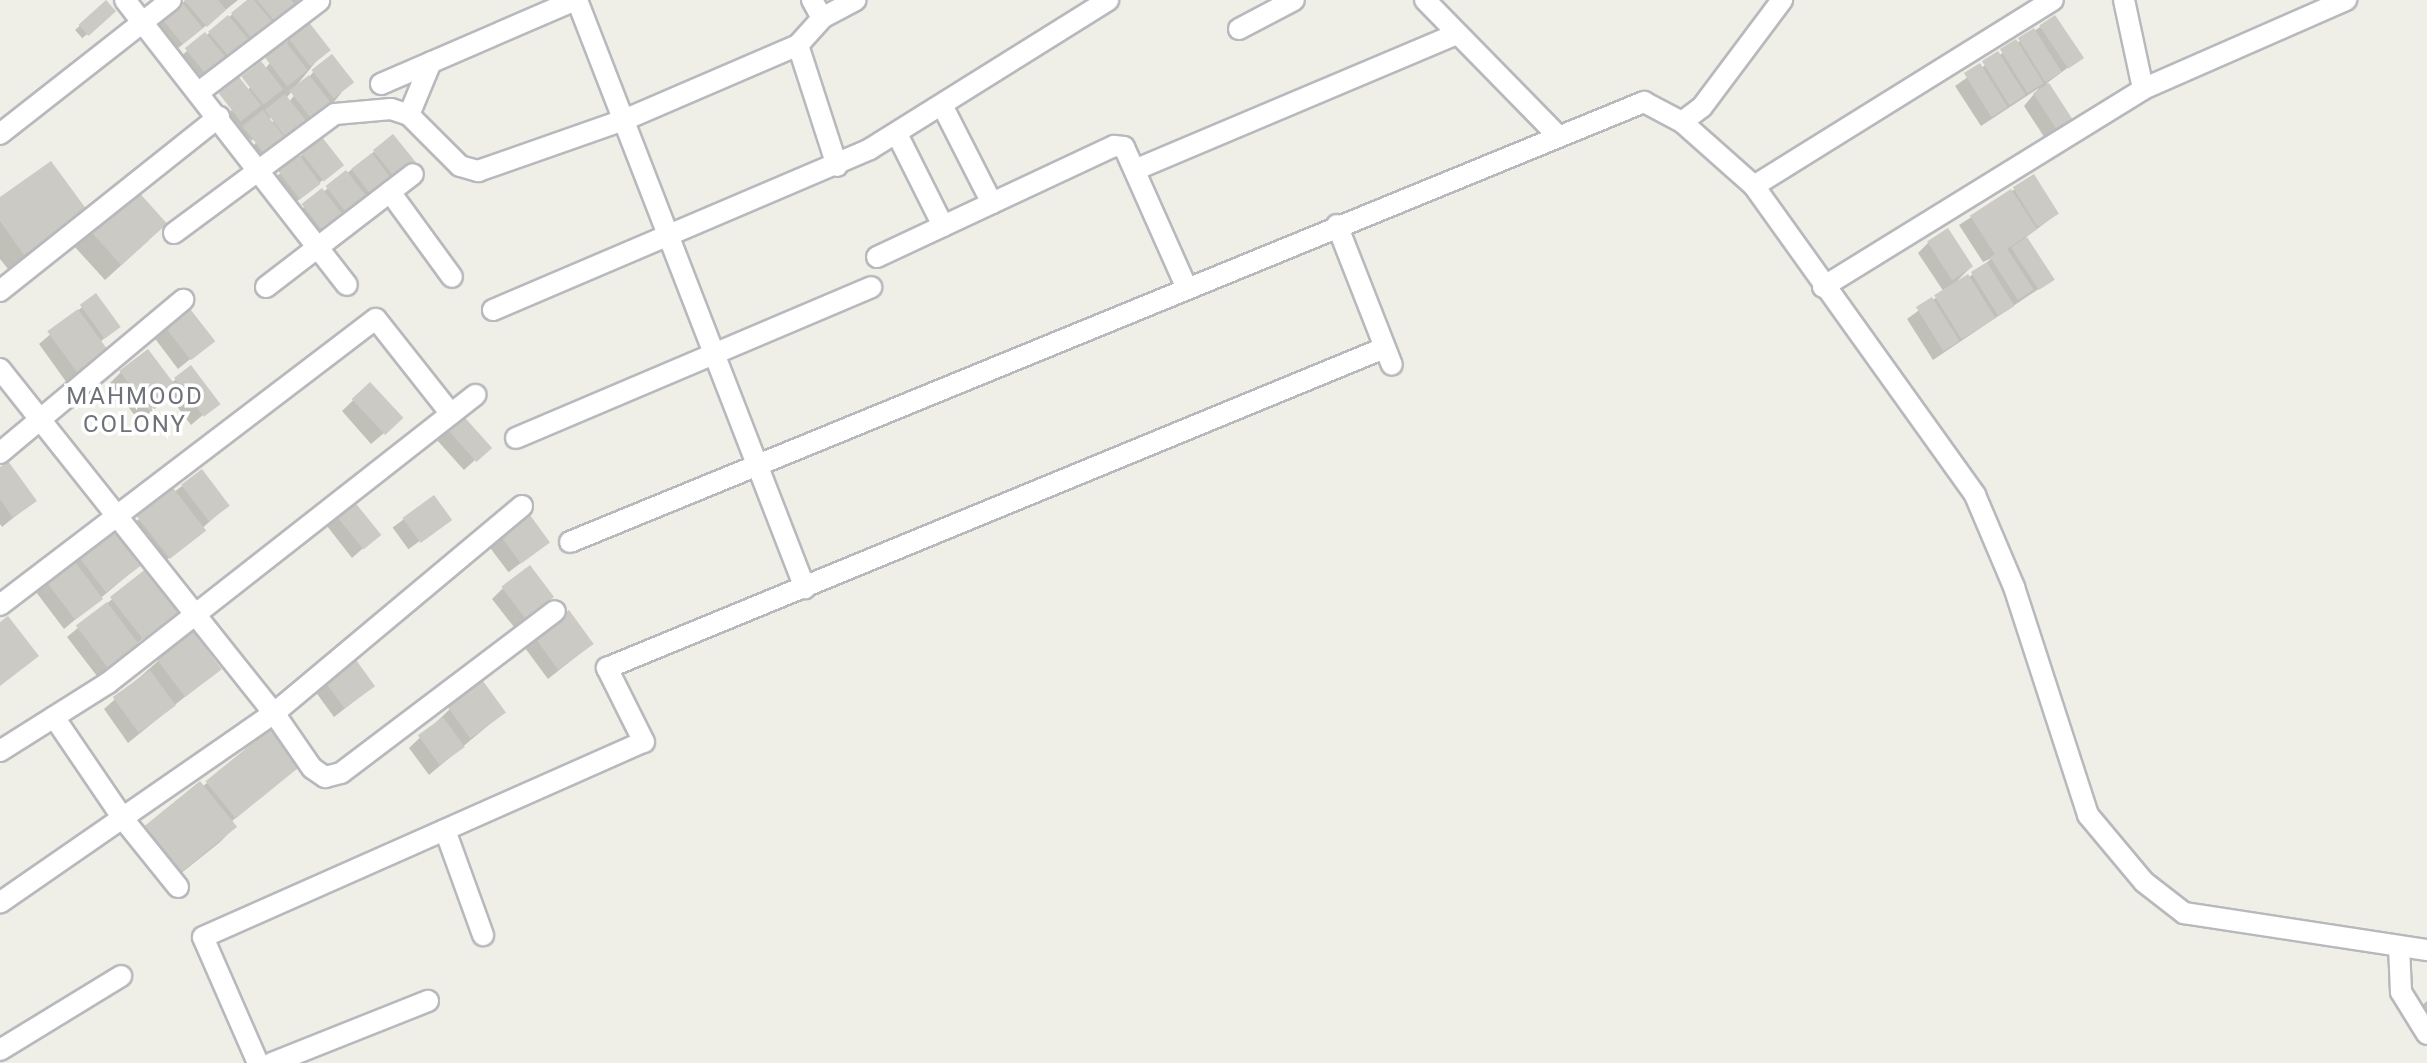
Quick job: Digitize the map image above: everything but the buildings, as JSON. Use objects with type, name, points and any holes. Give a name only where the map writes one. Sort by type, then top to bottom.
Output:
[{"type":"street","points":[[125,0],[347,285]]},
{"type":"street","points":[[0,134],[171,0]]},
{"type":"street","points":[[381,84],[576,0],[805,588]]},
{"type":"street","points":[[174,233],[257,168],[335,114],[391,109],[409,115],[460,166],[478,171],[624,120],[798,45],[817,9],[856,0]]},
{"type":"street","points":[[493,310],[837,166],[943,107],[1108,0]]},
{"type":"street","points":[[1239,29],[1294,0]]},
{"type":"street","points":[[1425,0],[1556,134]]},
{"type":"street","points":[[1682,122],[1702,107],[1782,0]]},
{"type":"street","points":[[1754,186],[2053,0]]},
{"type":"street","points":[[2124,0],[2143,89]]},
{"type":"street","points":[[199,92],[319,1]]},
{"type":"street","points":[[1823,287],[2143,89],[2338,1]]},
{"type":"street","points":[[1137,169],[1457,34]]},
{"type":"street","points":[[798,45],[837,166]]},
{"type":"street","points":[[409,115],[431,62]]},
{"type":"street","points":[[570,542],[759,467],[1556,134],[1644,102],[1682,122],[1754,186],[1823,287],[1975,495],[2014,587],[2088,815],[2144,882],[2184,913],[2427,950]]},
{"type":"street","points":[[943,107],[992,203]]},
{"type":"street","points":[[0,291],[219,117]]},
{"type":"street","points":[[897,134],[943,226]]},
{"type":"street","points":[[877,257],[1114,146],[1130,152],[1186,286]]},
{"type":"street","points":[[266,287],[413,174]]},
{"type":"street","points":[[390,192],[452,277]]},
{"type":"street","points":[[258,1063],[203,937],[644,742],[607,668],[1388,356],[1337,225]]},
{"type":"street","points":[[516,438],[871,287]]},
{"type":"street","points":[[0,453],[183,300]]},
{"type":"street","points":[[0,605],[376,319],[451,414]]},
{"type":"street","points":[[0,369],[120,514],[274,713],[312,768],[325,777],[341,773],[555,611]]},
{"type":"street","points":[[0,751],[54,717],[198,615],[475,395]]},
{"type":"street","points":[[0,903],[124,820],[274,713],[522,506]]},
{"type":"street","points":[[54,717],[124,820],[178,887]]},
{"type":"street","points":[[445,830],[483,935]]},
{"type":"street","points":[[2399,946],[2401,992],[2427,1034]]},
{"type":"street","points":[[0,1050],[121,976]]},
{"type":"street","points":[[272,1063],[428,1001]]},
{"type":"district","name":"MAHMOOD COLONY","points":[[135,411]]}]
